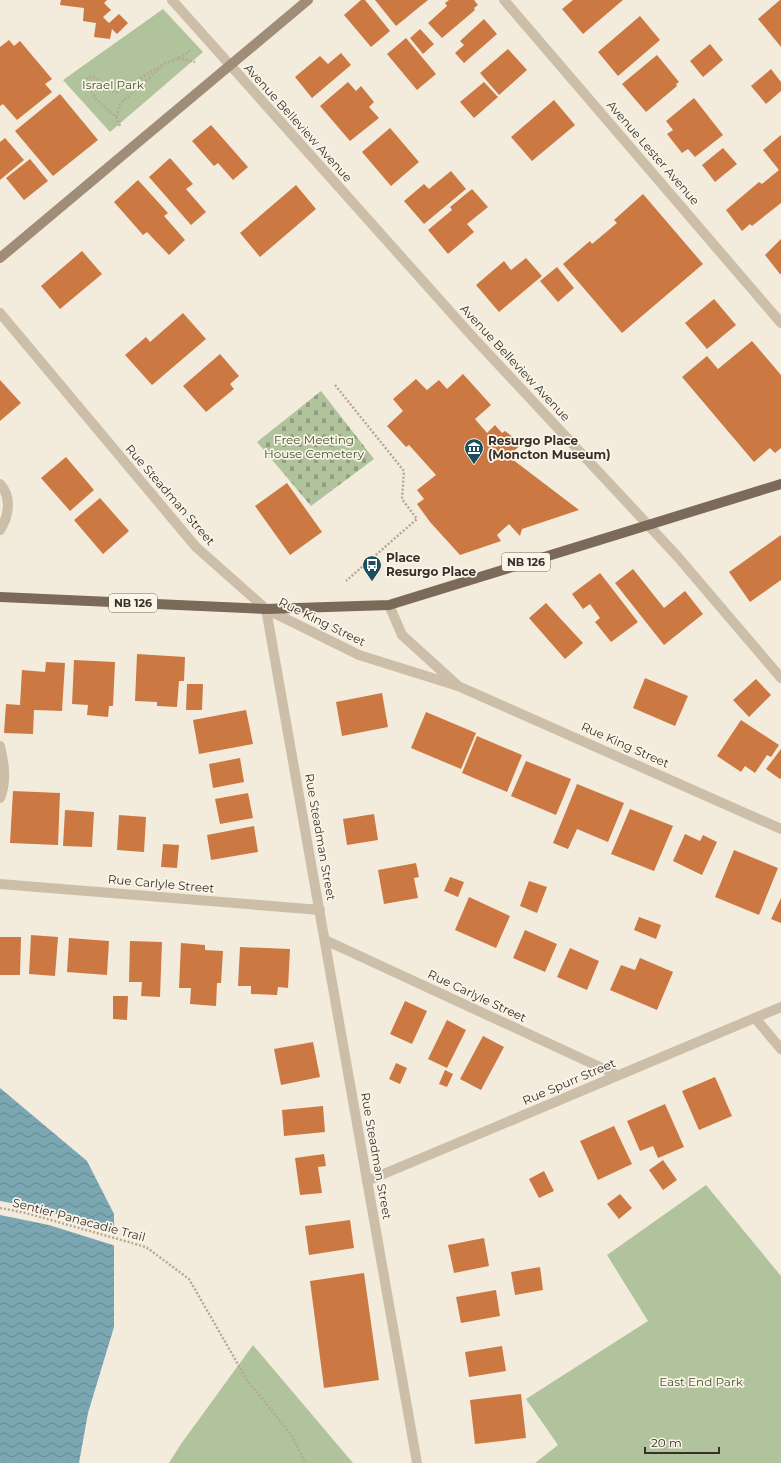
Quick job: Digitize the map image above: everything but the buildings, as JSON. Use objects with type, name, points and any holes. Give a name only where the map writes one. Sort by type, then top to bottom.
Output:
[{"type":"main road","points":[[0,258],[308,0]]},
{"type":"main road","name":"NB 126","points":[[0,597],[266,609],[389,605],[781,484]]},
{"type":"street","name":"Avenue Belleview Avenue","points":[[172,0],[229,66],[470,335],[677,556],[781,678]]},
{"type":"street","name":"Avenue Lester Avenue","points":[[504,0],[781,324]]},
{"type":"street","name":"Rue Steadman Street","points":[[0,313],[196,547],[266,609],[417,1463]]},
{"type":"street","points":[[0,484],[8,500],[6,520],[0,530]]},
{"type":"street","name":"Rue King Street","points":[[389,605],[402,636],[458,686]]},
{"type":"street","name":"Rue King Street","points":[[266,609],[359,655],[458,686],[781,829]]},
{"type":"street","points":[[0,746],[4,763],[4,788],[0,798]]},
{"type":"street","name":"Rue Carlyle Street","points":[[0,884],[320,910]]},
{"type":"street","name":"Rue Carlyle Street","points":[[325,940],[617,1075]]},
{"type":"street","name":"Rue Spurr Street","points":[[367,1181],[781,1006]]},
{"type":"street","points":[[755,1018],[781,1049]]},
{"type":"path","points":[[120,126],[116,117],[96,100],[85,82],[88,77],[94,77],[111,91],[117,92],[192,49]]},
{"type":"path","points":[[178,58],[195,62]]},
{"type":"path","points":[[116,117],[120,104],[164,64]]},
{"type":"path","points":[[335,385],[404,471],[402,499],[417,519],[346,581]]},
{"type":"path","name":"Sentier Panacadie Trail","points":[[0,1208],[26,1213],[146,1247],[189,1279],[247,1380],[292,1436],[305,1463]]},
{"type":"green space","name":"Israel Park","points":[[163,9],[203,52],[110,132],[63,80]]},
{"type":"green space","name":"Free Meeting House Cemetery","points":[[321,391],[374,459],[311,506],[257,442]]},
{"type":"green space","name":"East End Park","points":[[706,1185],[781,1276],[781,1463],[535,1463],[558,1445],[526,1399],[648,1321],[607,1255]]},
{"type":"green space","points":[[253,1345],[353,1463],[169,1463],[181,1444]]},
{"type":"water","points":[[0,1088],[87,1161],[114,1214],[114,1327],[88,1413],[79,1463],[0,1463]]},
{"type":"pier","points":[[0,1201],[32,1207],[116,1231],[116,1246],[49,1225],[0,1215]]},
{"type":"place","name":"Resurgo Place (Moncton Museum)","points":[[474,465]]},
{"type":"place","name":"Place Resurgo Place","points":[[372,582]]}]
